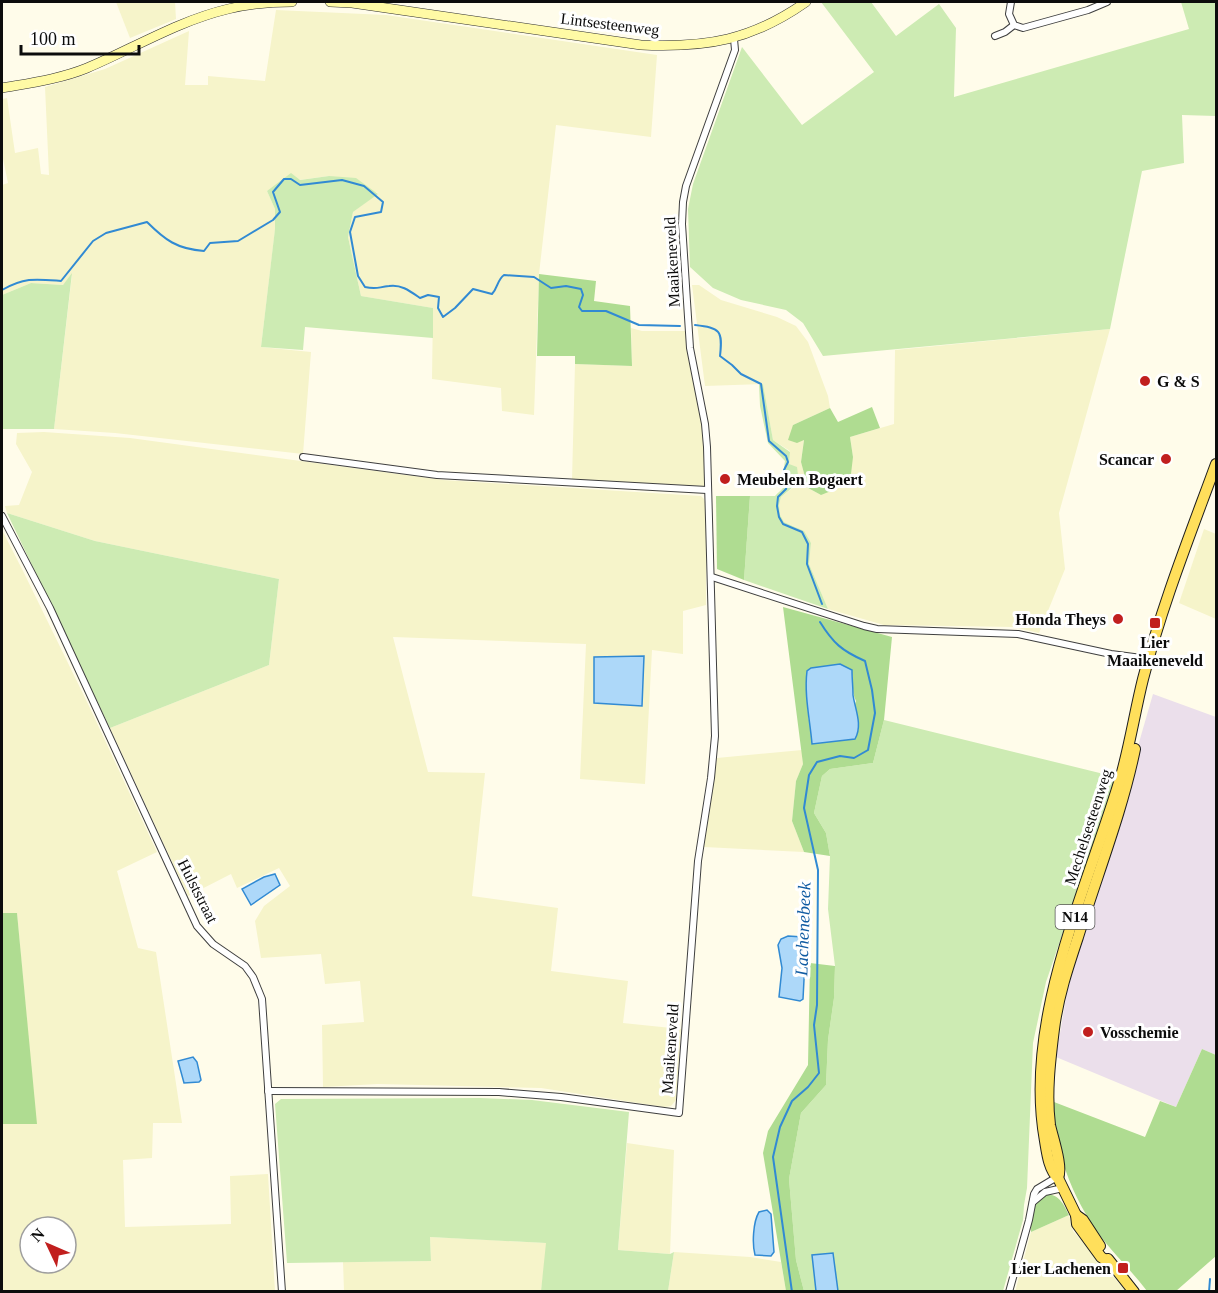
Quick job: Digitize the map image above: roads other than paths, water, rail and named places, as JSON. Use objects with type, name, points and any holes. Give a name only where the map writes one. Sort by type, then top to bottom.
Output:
[{"type":"main road","name":"Mechelsesteenweg","points":[[1134,1292],[1110,1263],[1083,1220],[1076,1215],[1060,1183],[1061,1172],[1052,1136],[1049,1074],[1057,1009],[1063,983],[1132,763],[1148,678],[1149,660],[1171,586],[1216,464]]},
{"type":"street","points":[[2,88],[57,77],[86,68],[176,27],[217,12],[255,4],[292,2]]},
{"type":"street","name":"Lintsesteenweg","points":[[330,2],[352,3],[641,45],[699,45],[734,39],[775,22],[806,2]]},
{"type":"street","points":[[1011,2],[1009,14],[1014,25],[1023,28],[1088,10],[1107,2]]},
{"type":"street","points":[[995,36],[1014,25]]},
{"type":"street","name":"Maaikeneveld","points":[[268,1091],[499,1092],[561,1097],[679,1113],[698,861],[715,736],[712,577],[705,424],[690,348],[682,224],[683,202],[686,186],[735,50],[734,39]]},
{"type":"street","points":[[303,457],[437,475],[707,490]]},
{"type":"street","name":"Hulststraat","points":[[2,516],[50,608],[197,926],[213,944],[245,966],[253,977],[262,999],[282,1292]]},
{"type":"street","points":[[712,577],[864,627],[1018,634],[1149,660]]},
{"type":"street","points":[[1009,1292],[1037,1189],[1052,1180],[1060,1183]]},
{"type":"street","points":[[1033,1203],[1060,1183]]},
{"type":"water","points":[[644,656],[642,706],[594,703],[594,657]]},
{"type":"water","points":[[840,664],[852,670],[853,695],[858,723],[857,734],[855,739],[812,744],[807,698],[807,671],[811,668]]},
{"type":"water","points":[[275,874],[280,885],[251,905],[242,889],[264,877]]},
{"type":"water","points":[[788,936],[803,937],[806,941],[803,999],[800,1001],[779,997],[782,968],[778,945],[781,939]]},
{"type":"water","points":[[193,1057],[197,1062],[201,1080],[184,1083],[178,1061]]},
{"type":"water","points":[[767,1210],[771,1214],[774,1252],[771,1256],[755,1255],[753,1239],[755,1221],[759,1212]]},
{"type":"water","points":[[833,1253],[838,1291],[816,1291],[812,1255]]},
{"type":"waterway","name":"Lachenebeek","points":[[2,290],[31,280],[61,281],[93,241],[106,233],[147,222],[172,242],[195,250],[204,251],[210,243],[238,241],[273,220],[280,212],[273,192],[284,179],[291,179],[300,185],[342,180],[364,186],[383,202],[381,212],[355,217],[350,232],[358,276],[365,287],[398,286],[420,298],[428,295],[439,297],[438,308],[443,317],[473,289],[492,294],[504,275],[534,277],[551,288],[566,286],[581,289],[583,295],[579,307],[582,311],[606,311],[639,325],[680,326]]},
{"type":"waterway","name":"Lachenebeek","points":[[695,325],[715,329],[721,341],[720,356],[741,374],[761,384],[769,441],[786,456],[788,462],[784,470],[786,489],[778,497],[779,517],[783,524],[802,532],[808,544],[807,564],[822,604]]},
{"type":"waterway","name":"Lachenebeek","points":[[792,1292],[773,1157],[780,1127],[792,1101],[819,1073],[814,1025],[817,1005],[818,870],[804,808],[809,775],[817,762],[840,756],[854,758],[868,750],[875,713],[865,661],[839,646],[820,622]]},
{"type":"waterway","points":[[1209,1292],[1210,1279]]},
{"type":"place","name":"G & S","points":[[1145,381]]},
{"type":"place","name":"Scancar","points":[[1166,459]]},
{"type":"place","name":"Meubelen Bogaert","points":[[725,479]]},
{"type":"place","name":"Honda Theys","points":[[1118,619]]},
{"type":"place","name":"Lier Maaikeneveld","points":[[1155,623]]},
{"type":"place","name":"Vosschemie","points":[[1088,1032]]},
{"type":"place","name":"Lier Lachenen","points":[[1123,1268]]}]
